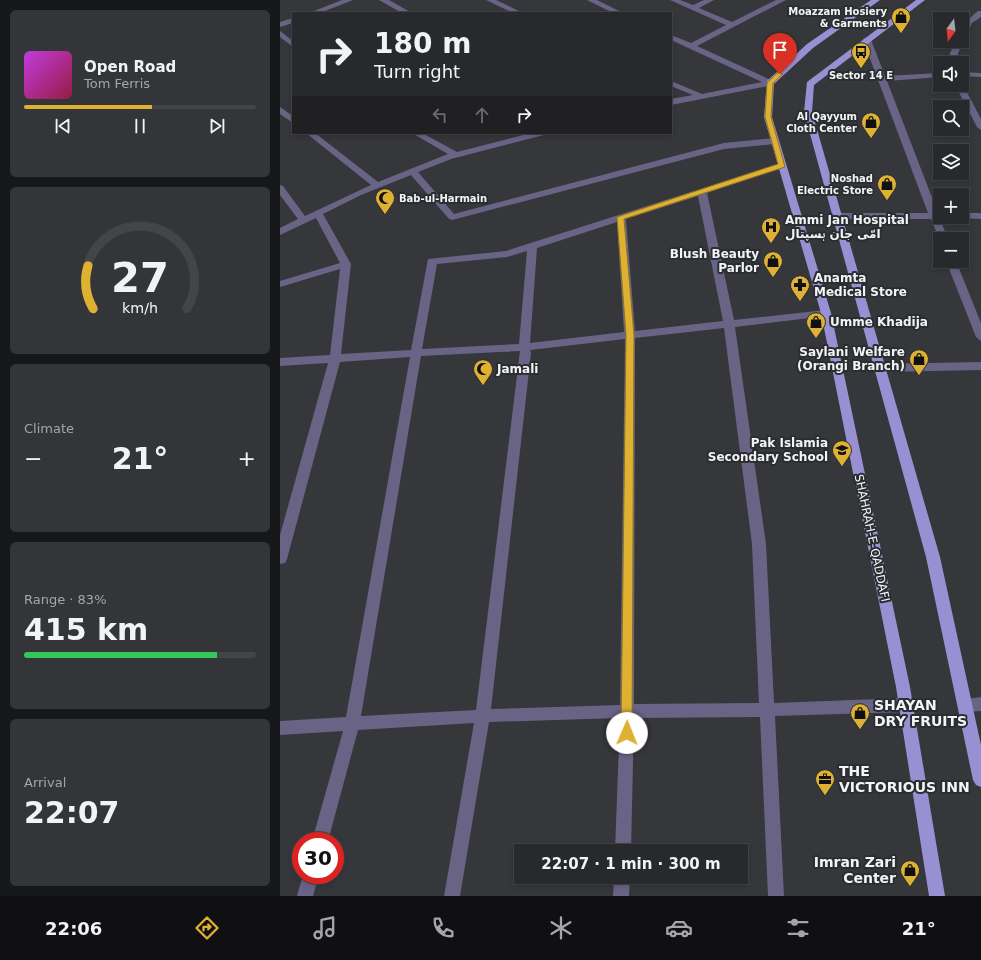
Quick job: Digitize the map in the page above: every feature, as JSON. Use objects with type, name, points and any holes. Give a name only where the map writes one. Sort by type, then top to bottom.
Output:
[{"type":"main road","points":[[770,83],[810,46],[876,0]]},
{"type":"main road","points":[[921,0],[810,84],[808,112],[933,557],[981,780]]},
{"type":"main road","name":"SHAHRAH-E-QADDAFI","points":[[770,83],[768,117],[826,313],[906,705],[936,896]]},
{"type":"street","points":[[316,12],[349,0]]},
{"type":"street","points":[[383,0],[406,12]]},
{"type":"street","points":[[490,0],[517,12]]},
{"type":"street","points":[[591,0],[617,12]]},
{"type":"street","points":[[674,0],[732,25]]},
{"type":"street","points":[[693,8],[710,0]]},
{"type":"street","points":[[691,46],[782,0]]},
{"type":"street","points":[[969,22],[981,13]]},
{"type":"street","points":[[280,25],[292,20]]},
{"type":"street","points":[[280,33],[292,44]]},
{"type":"street","points":[[672,37],[770,83]]},
{"type":"street","points":[[867,40],[933,206]]},
{"type":"street","points":[[969,74],[981,75]]},
{"type":"street","points":[[882,79],[933,75]]},
{"type":"street","points":[[672,83],[699,95]]},
{"type":"street","points":[[672,102],[699,95],[770,83]]},
{"type":"street","points":[[963,92],[981,127]]},
{"type":"street","points":[[280,110],[292,119]]},
{"type":"street","points":[[311,134],[377,185]]},
{"type":"street","points":[[418,134],[456,155]]},
{"type":"street","points":[[280,232],[377,185],[412,171],[456,155],[527,135]]},
{"type":"street","points":[[412,171],[452,217],[724,146],[775,141]]},
{"type":"street","points":[[322,832],[352,724],[432,260],[507,254],[782,166]]},
{"type":"street","points":[[280,188],[303,220]]},
{"type":"street","points":[[702,191],[729,324],[759,544],[776,896]]},
{"type":"street","points":[[280,559],[335,358],[346,264],[318,213]]},
{"type":"street","points":[[837,216],[933,216]]},
{"type":"street","points":[[969,216],[981,216]]},
{"type":"street","points":[[620,217],[630,335],[627,711],[623,844]]},
{"type":"street","points":[[452,896],[483,716],[526,353],[524,348],[532,246]]},
{"type":"street","points":[[280,284],[346,264]]},
{"type":"street","points":[[954,268],[981,337]]},
{"type":"street","points":[[280,362],[415,353],[524,348],[826,313]]},
{"type":"street","points":[[881,368],[981,366]]},
{"type":"street","points":[[965,705],[981,704]]},
{"type":"street","points":[[280,728],[483,716],[627,711],[767,710],[906,705]]},
{"type":"street","points":[[305,896],[308,884]]},
{"type":"street","points":[[621,896],[622,884]]},
{"type":"place","name":"Moazzam Hosiery & Garments","points":[[901,34]]},
{"type":"place","name":"Sector 14 E","points":[[861,69]]},
{"type":"place","name":"Al Qayyum Cloth Center","points":[[871,139]]},
{"type":"place","name":"Noshad Electric Store","points":[[887,201]]},
{"type":"place","name":"Bab-ul-Harmain","points":[[385,215]]},
{"type":"place","name":"Ammi Jan Hospital امّی جان ہسپتال","points":[[771,244]]},
{"type":"place","name":"Blush Beauty Parlor","points":[[773,278]]},
{"type":"place","name":"Anamta Medical Store","points":[[800,302]]},
{"type":"place","name":"Umme Khadija","points":[[816,339]]},
{"type":"place","name":"Saylani Welfare (Orangi Branch)","points":[[919,376]]},
{"type":"place","name":"Jamali","points":[[483,386]]},
{"type":"place","name":"Pak Islamia Secondary School","points":[[842,467]]},
{"type":"place","name":"SHAYAN DRY FRUITS","points":[[860,730]]},
{"type":"place","name":"THE VICTORIOUS INN","points":[[825,796]]},
{"type":"place","name":"Imran Zari Center","points":[[910,887]]},
{"type":"route","points":[[627,733],[630,335],[620,217],[782,166],[768,117],[770,83],[780,74]]}]
